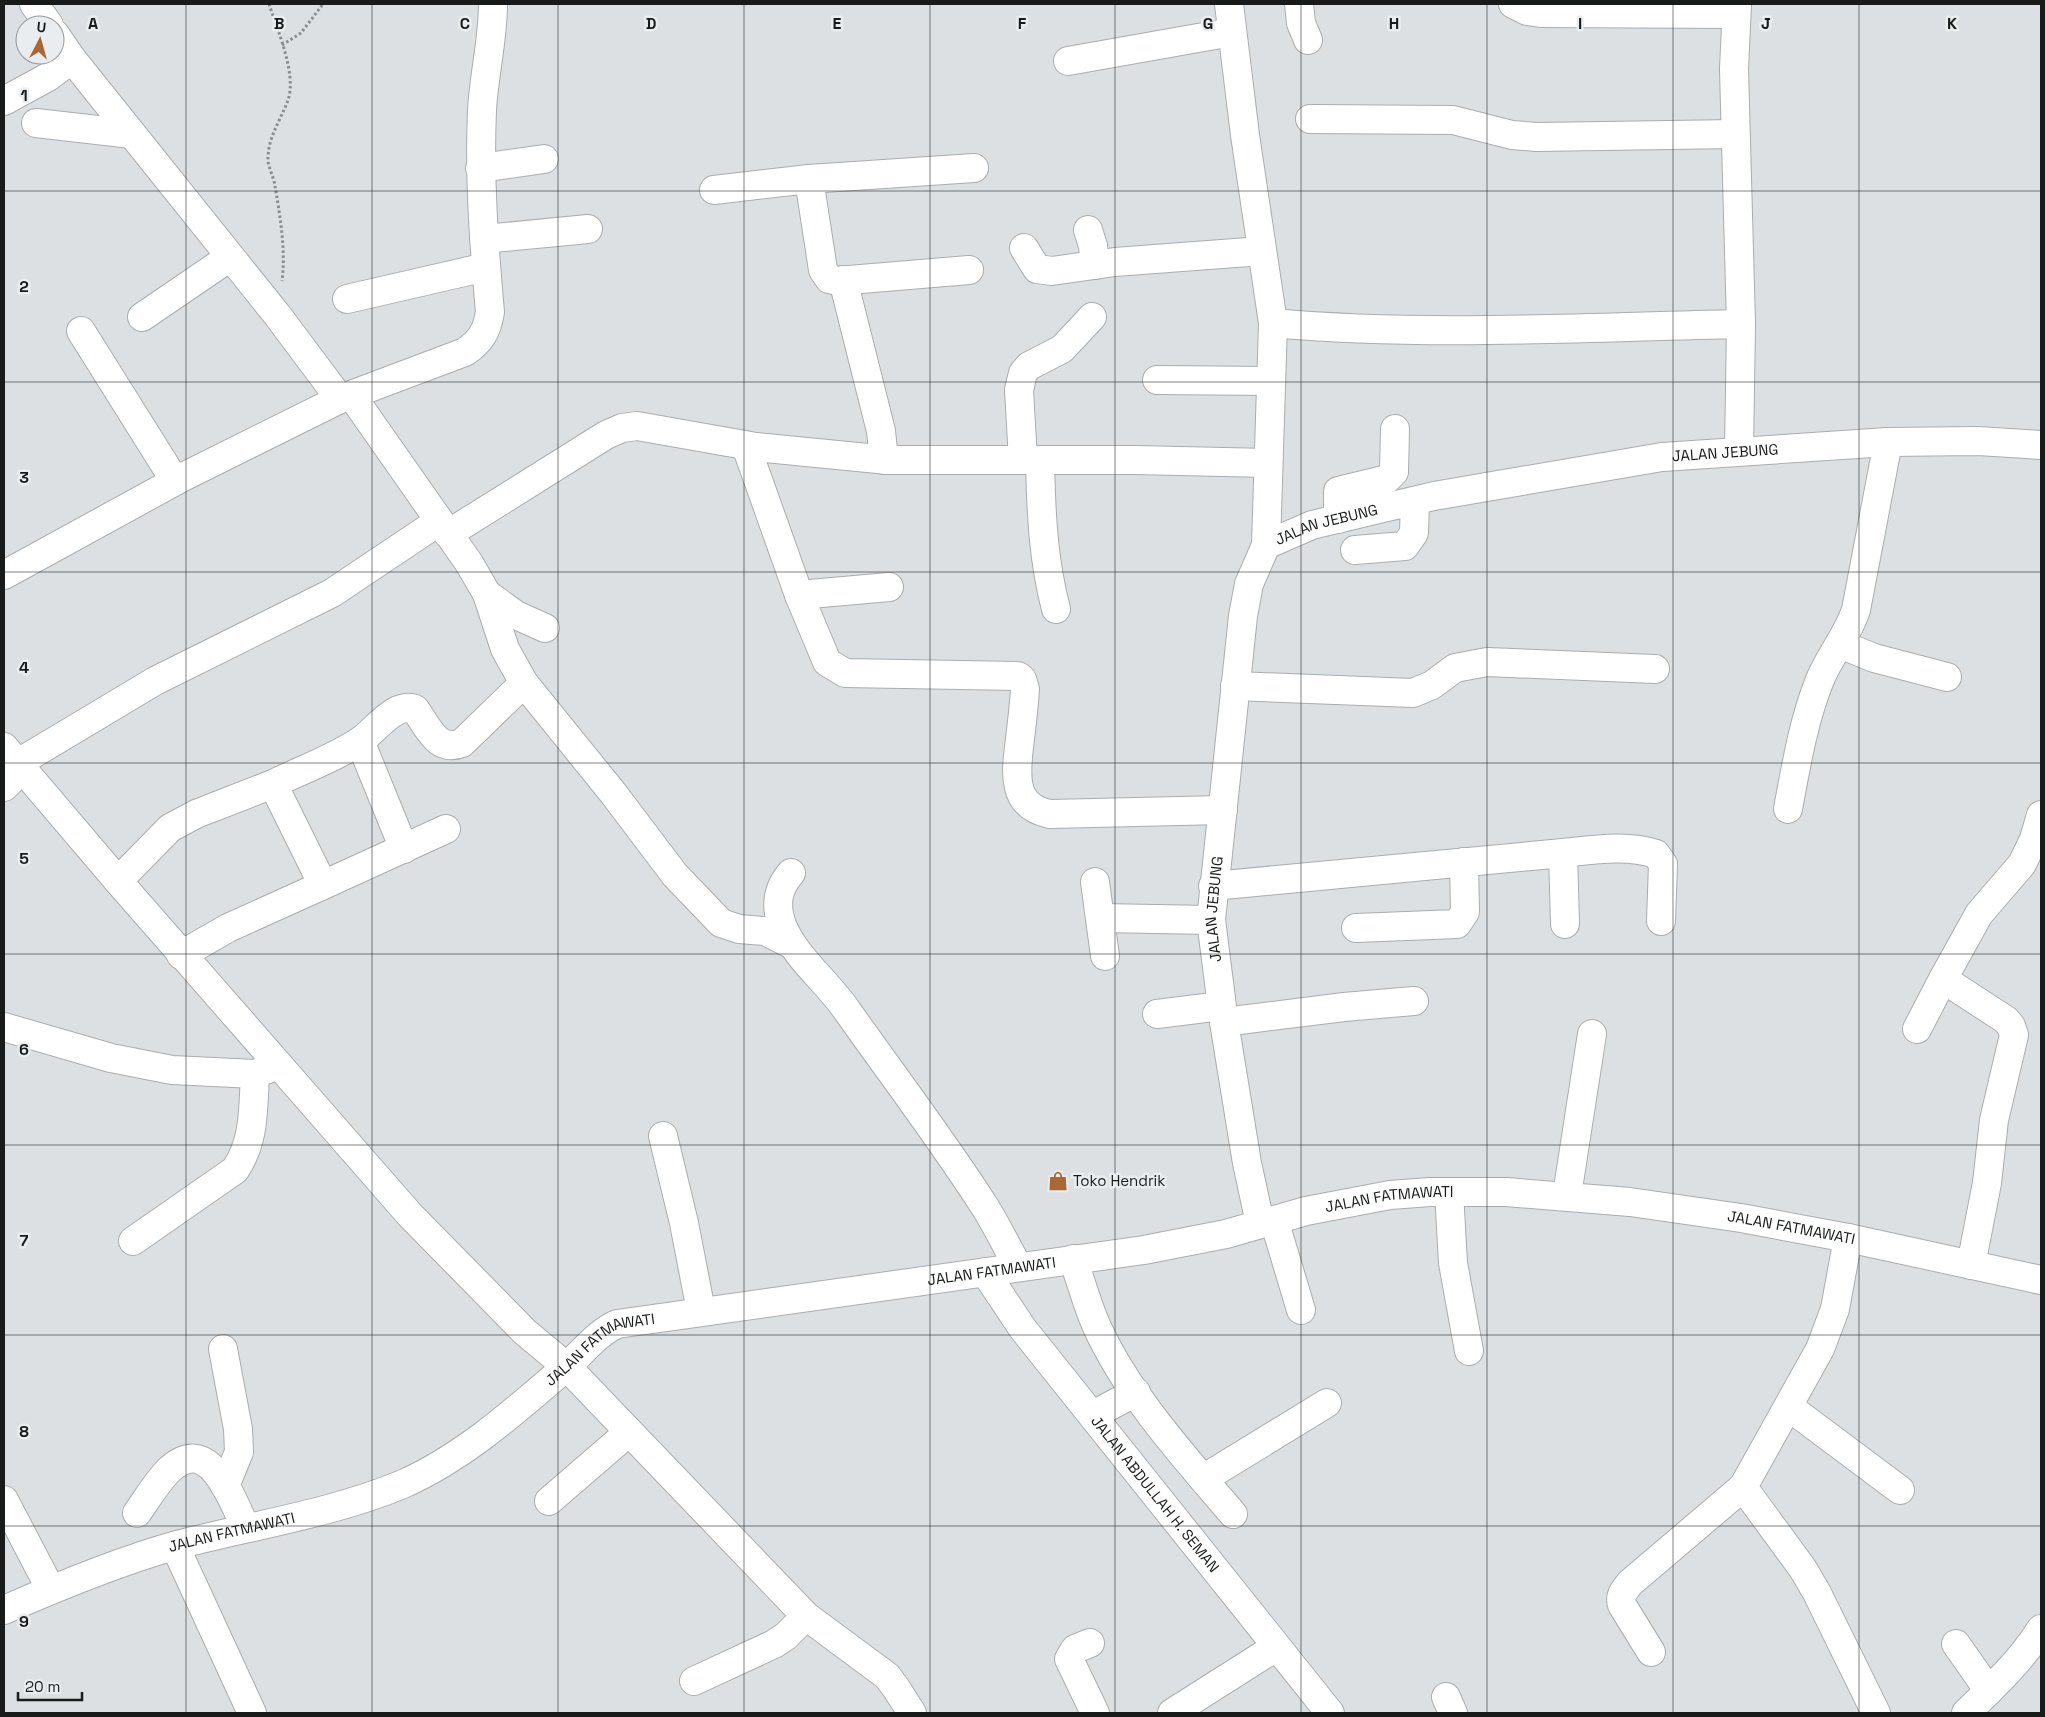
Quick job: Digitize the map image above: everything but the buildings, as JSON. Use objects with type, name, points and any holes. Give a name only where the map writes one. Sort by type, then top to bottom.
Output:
[{"type":"street","points":[[34,4],[42,15]]},
{"type":"street","points":[[7,566],[175,481],[346,398],[465,352],[479,342],[487,327],[490,312],[480,168],[482,108],[492,32],[493,4]]},
{"type":"street","points":[[1229,4],[1273,323],[1266,545]]},
{"type":"street","points":[[1299,4],[1301,23],[1308,40]]},
{"type":"street","points":[[1513,4],[1526,11],[1541,13],[1736,9],[1735,134],[1741,324],[1738,451]]},
{"type":"street","points":[[1068,61],[1232,32]]},
{"type":"street","points":[[65,49],[230,257],[346,398],[469,562],[487,594],[505,649],[524,683],[613,793],[676,875],[721,923],[739,929],[765,931],[790,944]]},
{"type":"street","points":[[4,101],[48,77],[72,59]]},
{"type":"street","points":[[1310,119],[1452,120],[1512,135],[1536,137],[1735,134]]},
{"type":"street","points":[[36,123],[132,134]]},
{"type":"street","points":[[480,168],[544,159]]},
{"type":"street","points":[[714,190],[809,179],[974,168]]},
{"type":"street","points":[[809,179],[823,270],[829,279],[843,280],[969,270]]},
{"type":"street","points":[[484,239],[588,229]]},
{"type":"street","points":[[1088,230],[1095,265]]},
{"type":"street","points":[[1024,248],[1033,264],[1044,271],[1262,251]]},
{"type":"street","points":[[142,317],[230,257]]},
{"type":"street","points":[[347,299],[486,268]]},
{"type":"street","points":[[843,280],[881,431],[884,460]]},
{"type":"street","points":[[1056,609],[1049,584],[1032,460],[1019,390],[1023,373],[1029,366],[1062,349],[1092,317]]},
{"type":"street","points":[[1273,323],[1327,328],[1402,330],[1741,324]]},
{"type":"street","points":[[81,331],[175,481]]},
{"type":"street","points":[[1157,380],[1271,380]]},
{"type":"street","points":[[4,787],[15,759],[156,681],[332,593],[606,435],[622,428],[637,426],[654,427],[746,446],[884,460],[1268,463]]},
{"type":"street","points":[[1338,519],[1338,491],[1391,477],[1395,468],[1395,429]]},
{"type":"street","name":"JALAN JEBUNG","points":[[1301,1310],[1267,1222],[1247,1163],[1222,1014],[1211,920],[1235,686],[1248,584],[1266,545],[1312,525],[1415,501],[1662,457],[1888,442],[1978,441],[2041,444]]},
{"type":"street","points":[[1788,808],[1802,733],[1819,683],[1828,662],[1850,630],[1856,610],[1888,442]]},
{"type":"street","points":[[746,446],[799,595],[827,662],[845,673],[1011,675],[1022,679],[1025,689],[1016,768],[1018,786],[1027,803],[1040,812],[1060,814],[1223,810]]},
{"type":"street","points":[[1356,550],[1405,546],[1414,533],[1415,501]]},
{"type":"street","points":[[799,595],[889,587]]},
{"type":"street","points":[[487,594],[516,615],[545,628]]},
{"type":"street","points":[[1840,644],[1889,663],[1947,677]]},
{"type":"street","points":[[1235,686],[1413,693],[1432,685],[1455,668],[1487,662],[1655,669]]},
{"type":"street","points":[[118,881],[170,828],[196,814],[273,784],[360,741],[397,709],[410,707],[415,709],[440,743],[445,746],[457,745],[462,743],[524,683]]},
{"type":"street","points":[[360,741],[404,849]]},
{"type":"street","points":[[15,759],[181,955],[267,1070],[525,1332],[566,1367],[806,1616],[887,1676],[912,1713]]},
{"type":"street","points":[[273,784],[319,877],[321,886]]},
{"type":"street","points":[[1917,1029],[1979,914],[2022,864],[2034,839],[2041,815]]},
{"type":"street","points":[[181,955],[228,928],[446,829]]},
{"type":"street","points":[[1213,886],[1605,849],[1642,850],[1656,854],[1663,864],[1660,921]]},
{"type":"street","points":[[1563,853],[1565,924]]},
{"type":"street","points":[[1356,928],[1457,924],[1466,912],[1464,862]]},
{"type":"street","points":[[791,873],[780,889],[778,900],[778,912],[790,944],[848,1011],[915,1103],[986,1209],[1018,1267]]},
{"type":"street","points":[[1095,882],[1105,956]]},
{"type":"street","points":[[1100,918],[1211,920]]},
{"type":"street","points":[[1943,980],[2006,1020],[2014,1035],[1994,1120],[1987,1183],[1971,1265]]},
{"type":"street","points":[[1156,1014],[1222,1014],[1414,1001]]},
{"type":"street","points":[[4,1027],[111,1058],[172,1070],[267,1070]]},
{"type":"street","points":[[1567,1195],[1592,1034]]},
{"type":"street","points":[[133,1241],[235,1170],[246,1155],[267,1070]]},
{"type":"street","points":[[663,1136],[684,1223],[701,1311]]},
{"type":"street","points":[[1449,1192],[1453,1263],[1469,1351]]},
{"type":"street","name":"JALAN FATMAWATI","points":[[4,1610],[51,1590],[175,1546],[354,1502],[404,1483],[443,1462],[488,1432],[566,1367],[607,1328],[617,1324],[1194,1241],[1306,1211],[1390,1195],[1506,1192],[1567,1195],[1741,1218],[1848,1238],[2041,1280]]},
{"type":"street","points":[[1651,1652],[1622,1605],[1621,1595],[1630,1583],[1743,1487],[1820,1349],[1836,1309],[1848,1238]]},
{"type":"street","points":[[1073,1259],[1097,1326],[1122,1371],[1203,1479],[1233,1514]]},
{"type":"street","name":"JALAN ABDULLAH H. SEMAN","points":[[985,1272],[1023,1329],[1330,1713]]},
{"type":"street","points":[[223,1349],[238,1429],[239,1452],[225,1486]]},
{"type":"street","points":[[1092,1415],[1136,1392]]},
{"type":"street","points":[[1203,1479],[1327,1403]]},
{"type":"street","points":[[1789,1407],[1900,1490]]},
{"type":"street","points":[[549,1500],[629,1432]]},
{"type":"street","points":[[137,1513],[169,1470],[182,1460],[195,1458],[207,1462],[225,1486],[246,1528]]},
{"type":"street","points":[[1743,1487],[1803,1569],[1817,1593],[1876,1713]]},
{"type":"street","points":[[4,1500],[51,1590]]},
{"type":"street","points":[[175,1546],[252,1713]]},
{"type":"street","points":[[694,1681],[774,1644],[786,1636],[806,1616]]},
{"type":"street","points":[[1966,1713],[1989,1691],[2033,1642],[2041,1629]]},
{"type":"street","points":[[1090,1643],[1075,1649],[1069,1659],[1096,1713]]},
{"type":"street","points":[[1956,1644],[1989,1691]]},
{"type":"street","points":[[1172,1713],[1276,1647]]},
{"type":"path","points":[[269,4],[287,62],[289,98],[272,137],[268,162],[275,183],[281,232],[283,271],[278,316]]},
{"type":"path","points":[[282,45],[302,33],[323,4]]},
{"type":"place","name":"Toko Hendrik","points":[[1058,1181]]}]
